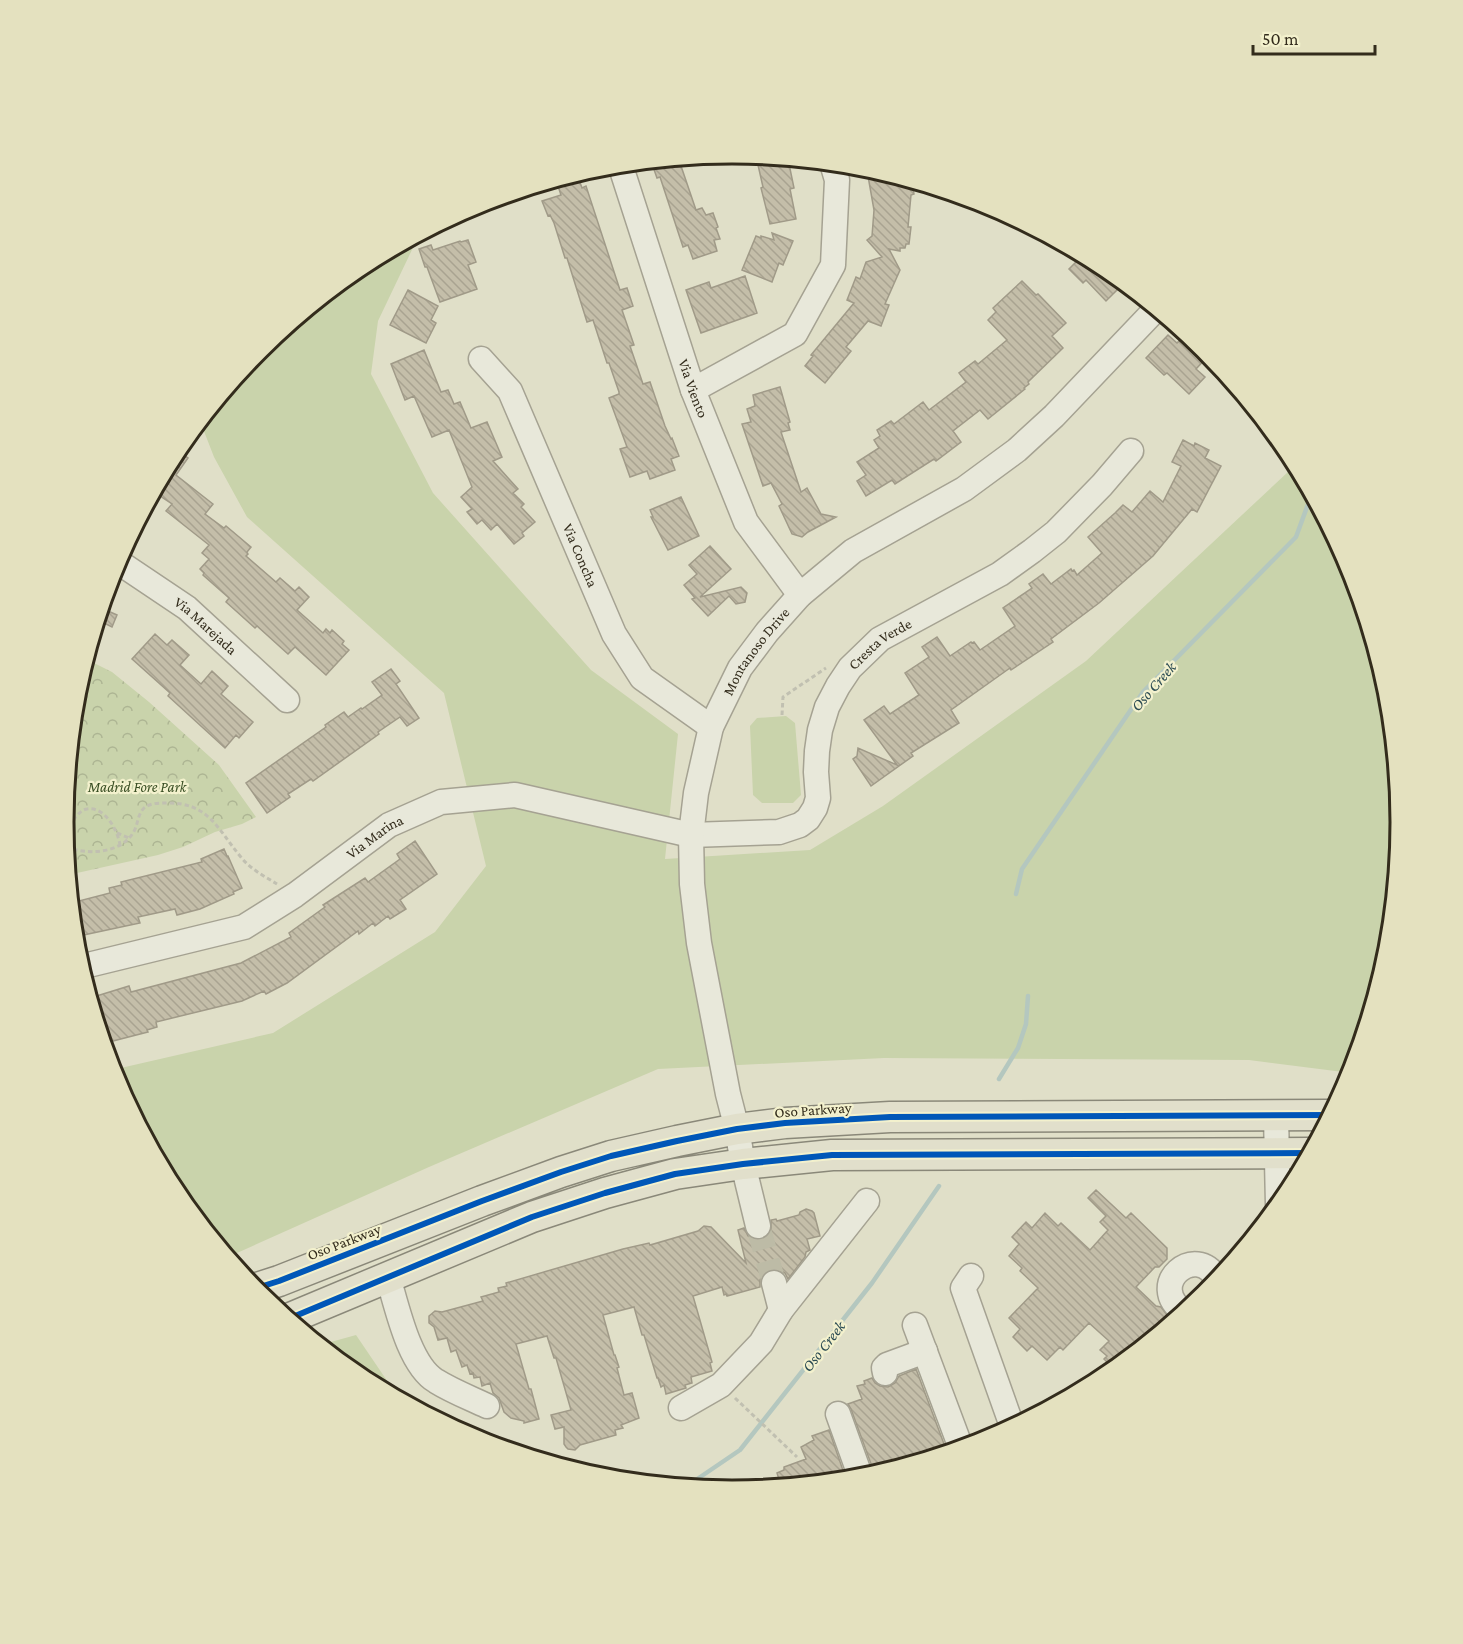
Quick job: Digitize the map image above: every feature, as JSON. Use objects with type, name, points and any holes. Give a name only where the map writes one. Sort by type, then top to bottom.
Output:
[{"type":"main road","name":"Oso Parkway","points":[[265,1286],[561,1172],[611,1156],[737,1129],[785,1123],[890,1117],[1321,1115]]},
{"type":"main road","points":[[296,1315],[532,1217],[605,1193],[675,1174],[742,1164],[832,1155],[1299,1154]]},
{"type":"street","points":[[693,390],[795,334],[833,265],[837,180],[835,173]]},
{"type":"street","name":"Via Viento","points":[[623,174],[693,390],[746,522],[800,595]]},
{"type":"street","name":"Montanoso Drive","points":[[758,1226],[742,1164],[737,1129],[728,1094],[699,943],[692,884],[691,836],[696,793],[711,727],[740,668],[767,632],[800,595],[853,551],[964,489],[1017,450],[1054,416],[1150,315]]},
{"type":"street","name":"Via Concha","points":[[481,359],[510,391],[614,634],[642,678],[711,727]]},
{"type":"street","name":"Cresta Verde","points":[[691,836],[779,832],[800,825],[808,819],[818,798],[816,772],[820,730],[827,707],[848,671],[880,639],[1000,574],[1032,551],[1056,532],[1087,501],[1131,451]]},
{"type":"street","name":"Via Marejada","points":[[125,567],[188,608],[287,700]]},
{"type":"street","name":"Via Marina","points":[[89,965],[244,927],[287,900],[389,825],[441,802],[515,795],[691,836]]},
{"type":"street","points":[[1276,1116],[1278,1190]]},
{"type":"street","points":[[681,1408],[721,1385],[761,1343],[781,1310],[867,1201]]},
{"type":"street","points":[[1177,1306],[1172,1301],[1170,1285],[1172,1277],[1178,1271],[1192,1264],[1209,1268],[1212,1271]]},
{"type":"street","points":[[971,1276],[963,1288],[1009,1418]]},
{"type":"street","points":[[387,1277],[408,1341],[419,1364],[434,1381],[487,1406]]},
{"type":"street","points":[[774,1283],[781,1310]]},
{"type":"street","points":[[915,1325],[958,1439]]},
{"type":"street","points":[[885,1373],[887,1365],[925,1351]]},
{"type":"street","points":[[837,1414],[857,1467]]},
{"type":"path","points":[[782,715],[783,698],[815,675],[834,663],[848,671]]},
{"type":"path","points":[[75,849],[88,852],[112,849],[120,845],[135,829],[144,808],[150,805],[171,802],[195,807],[217,824],[249,865],[263,877],[276,883],[287,900]]},
{"type":"path","points":[[74,821],[87,809],[97,810],[112,824],[120,845]]},
{"type":"path","points":[[116,833],[129,838]]},
{"type":"path","points":[[740,1403],[797,1457]]},
{"type":"green space","points":[[414,246],[378,321],[371,374],[433,493],[591,670],[678,734],[665,859],[810,850],[883,806],[1086,661],[1288,472],[1322,531],[1355,610],[1377,694],[1388,779],[1390,822],[1384,908],[1367,992],[1355,1034],[1340,1072],[1249,1060],[884,1058],[658,1069],[429,1167],[235,1254],[184,1188],[141,1113],[122,1068],[273,1033],[435,932],[486,866],[444,693],[247,517],[214,457],[203,429],[266,357],[331,300],[366,275]]},
{"type":"green space","name":"Madrid Fore Park","points":[[93,663],[112,672],[149,702],[219,765],[256,817],[158,855],[76,873],[75,779],[79,736]]},
{"type":"green space","points":[[786,716],[795,723],[801,795],[793,803],[762,803],[753,795],[750,726],[757,718]]},
{"type":"green space","points":[[356,1335],[389,1384],[366,1369],[329,1342]]},
{"type":"building","points":[[758,165],[790,167],[794,188],[790,189],[796,219],[770,224],[761,188],[763,187]]},
{"type":"building","points":[[681,166],[696,210],[702,208],[706,215],[713,213],[720,239],[714,240],[717,251],[693,259],[688,245],[683,247],[660,177],[657,178],[654,169]]},
{"type":"building","points":[[868,179],[913,190],[908,227],[911,227],[909,244],[906,244],[905,248],[900,248],[900,251],[889,249],[900,270],[885,304],[889,305],[881,326],[868,321],[846,347],[851,351],[825,383],[805,366],[813,356],[811,355],[854,303],[847,300],[856,277],[860,279],[866,262],[882,257],[867,240],[872,236],[874,210]]},
{"type":"building","points":[[580,182],[582,188],[586,186],[620,290],[627,288],[633,306],[622,310],[634,345],[630,346],[643,384],[650,382],[665,426],[679,456],[671,459],[675,470],[650,479],[647,471],[630,477],[620,449],[627,447],[609,398],[619,392],[593,320],[587,322],[554,223],[550,215],[548,216],[542,201],[561,195],[558,187]]},
{"type":"building","points":[[772,233],[793,241],[783,265],[779,263],[772,282],[742,270],[756,236],[774,240]]},
{"type":"building","points":[[468,240],[476,262],[468,265],[477,289],[440,302],[419,249],[431,245],[433,250]]},
{"type":"building","points":[[1076,262],[1117,290],[1106,301],[1086,280],[1083,283],[1069,269]]},
{"type":"building","points":[[745,276],[757,313],[701,333],[686,290],[709,282],[711,288]]},
{"type":"building","points":[[1022,281],[1066,323],[1052,336],[1063,348],[1028,382],[1025,389],[988,419],[980,410],[953,431],[961,442],[936,461],[934,459],[895,484],[892,480],[866,496],[857,481],[866,475],[857,462],[879,448],[874,440],[880,436],[877,430],[891,421],[894,424],[923,402],[929,410],[966,382],[959,373],[975,361],[978,364],[1007,340],[988,320],[996,312],[993,308]]},
{"type":"building","points":[[408,290],[438,306],[431,320],[436,323],[426,343],[390,325]]},
{"type":"building","points":[[1168,335],[1177,343],[1179,341],[1202,362],[1196,369],[1205,377],[1189,394],[1167,373],[1164,375],[1146,358]]},
{"type":"building","points":[[424,350],[441,392],[448,390],[454,404],[460,402],[471,428],[487,422],[502,457],[493,461],[518,489],[513,493],[524,504],[521,507],[535,522],[522,533],[524,536],[514,544],[497,524],[491,530],[482,520],[477,524],[467,512],[472,509],[461,497],[472,487],[449,430],[432,437],[414,396],[405,400],[391,364]]},
{"type":"building","points":[[780,387],[790,422],[788,423],[790,430],[781,432],[801,492],[807,488],[821,514],[836,517],[802,537],[792,534],[779,506],[782,504],[771,483],[763,486],[742,424],[751,422],[747,409],[755,406],[753,395]]},
{"type":"building","points":[[1183,440],[1209,450],[1205,458],[1221,466],[1197,512],[1192,509],[1153,556],[1099,603],[1051,639],[1053,642],[1011,670],[1010,668],[951,710],[959,723],[911,753],[913,756],[871,786],[853,759],[857,756],[858,748],[897,765],[864,720],[884,706],[890,714],[919,695],[905,673],[929,657],[922,647],[937,637],[950,656],[971,642],[974,642],[980,650],[1015,626],[1003,608],[1032,588],[1029,584],[1043,574],[1051,584],[1071,569],[1077,575],[1102,553],[1088,537],[1123,505],[1132,512],[1150,491],[1163,502],[1181,466],[1172,462]]},
{"type":"building","points":[[184,456],[188,458],[176,475],[213,504],[205,514],[224,528],[226,526],[251,547],[246,556],[276,582],[280,578],[295,591],[299,587],[309,597],[297,610],[323,633],[326,629],[330,633],[332,630],[344,641],[342,644],[349,650],[326,675],[295,647],[288,654],[226,602],[229,598],[203,575],[200,569],[209,559],[202,553],[209,545],[166,511],[172,504],[160,496]]},
{"type":"building","points":[[681,497],[699,536],[668,550],[651,517],[653,517],[650,510]]},
{"type":"building","points":[[710,546],[731,569],[700,597],[741,587],[747,593],[745,602],[736,604],[729,596],[708,616],[692,599],[695,598],[684,585],[697,574],[689,565]]},
{"type":"building","points":[[108,611],[117,615],[112,627],[104,623]]},
{"type":"building","points":[[155,634],[167,645],[172,640],[189,655],[180,665],[201,684],[212,671],[228,686],[221,694],[253,722],[239,738],[236,735],[225,748],[168,696],[170,693],[132,659]]},
{"type":"building","points":[[391,669],[400,681],[396,684],[419,718],[407,726],[400,717],[313,781],[311,779],[288,794],[290,797],[267,813],[246,783],[344,712],[348,717],[382,695],[372,682]]},
{"type":"building","points":[[415,841],[437,874],[400,900],[406,909],[390,919],[388,916],[375,926],[373,923],[359,934],[358,931],[287,983],[266,994],[264,991],[242,1001],[156,1022],[157,1027],[147,1030],[148,1032],[111,1041],[97,996],[129,986],[131,992],[241,963],[291,937],[289,933],[325,907],[323,905],[365,878],[368,882],[400,859],[397,854]]},
{"type":"building","points":[[224,849],[242,888],[200,909],[177,915],[175,909],[138,917],[140,923],[83,935],[78,901],[110,893],[109,888],[122,885],[121,882],[202,862],[201,859]]},
{"type":"building","points":[[1096,1190],[1126,1218],[1131,1213],[1167,1248],[1167,1259],[1159,1267],[1155,1267],[1136,1287],[1156,1306],[1161,1307],[1167,1315],[1107,1362],[1104,1359],[1107,1356],[1100,1350],[1109,1341],[1089,1323],[1063,1350],[1060,1347],[1047,1360],[1032,1346],[1027,1351],[1013,1337],[1020,1329],[1009,1318],[1038,1288],[1020,1271],[1022,1268],[1009,1256],[1019,1244],[1012,1237],[1026,1222],[1032,1228],[1045,1213],[1058,1226],[1061,1223],[1090,1250],[1108,1230],[1100,1222],[1106,1216],[1088,1198]]},
{"type":"building","points":[[806,1209],[814,1213],[820,1236],[807,1239],[810,1250],[806,1252],[805,1257],[788,1279],[785,1273],[778,1269],[771,1269],[764,1273],[760,1280],[760,1287],[727,1296],[724,1295],[722,1287],[693,1296],[712,1362],[710,1363],[712,1371],[691,1377],[692,1383],[685,1385],[686,1388],[666,1394],[664,1385],[661,1387],[634,1307],[603,1315],[619,1367],[617,1368],[624,1395],[632,1393],[639,1418],[621,1425],[623,1428],[615,1430],[616,1435],[580,1445],[575,1450],[566,1447],[564,1427],[555,1429],[551,1415],[571,1410],[547,1336],[516,1344],[539,1419],[524,1423],[524,1421],[511,1418],[504,1412],[490,1383],[482,1386],[480,1377],[474,1378],[467,1365],[462,1367],[456,1350],[451,1352],[447,1338],[438,1340],[434,1327],[429,1323],[429,1316],[435,1311],[442,1312],[483,1301],[481,1297],[499,1292],[498,1288],[507,1286],[506,1283],[623,1249],[649,1243],[650,1245],[698,1231],[704,1226],[711,1227],[746,1263],[738,1230],[744,1228],[748,1236],[755,1240],[762,1240],[771,1231],[771,1220],[776,1219],[777,1221],[799,1215]]},
{"type":"building","points":[[916,1369],[944,1445],[871,1465],[848,1404],[862,1399],[857,1386],[865,1384],[864,1381],[872,1378],[880,1386],[888,1387],[895,1383],[899,1376]]},
{"type":"building","points":[[829,1430],[843,1470],[779,1479],[777,1473],[784,1470],[784,1467],[806,1459],[801,1447],[814,1440],[812,1436]]},
{"type":"waterway","name":"Oso Creek","points":[[1016,894],[1022,869],[1143,692],[1296,537],[1308,505]]},
{"type":"waterway","name":"Oso Creek","points":[[999,1079],[1018,1048],[1026,1024],[1028,996]]},
{"type":"waterway","name":"Oso Creek","points":[[697,1479],[740,1450],[872,1283],[939,1186]]},
{"type":"tunnel","points":[[758,1226],[774,1283]]},
{"type":"cycle path","points":[[265,1286],[561,1172],[611,1156],[737,1129],[785,1123],[890,1117],[1321,1115]]},
{"type":"cycle path","points":[[296,1315],[532,1217],[605,1193],[675,1174],[832,1155],[1300,1153]]}]
